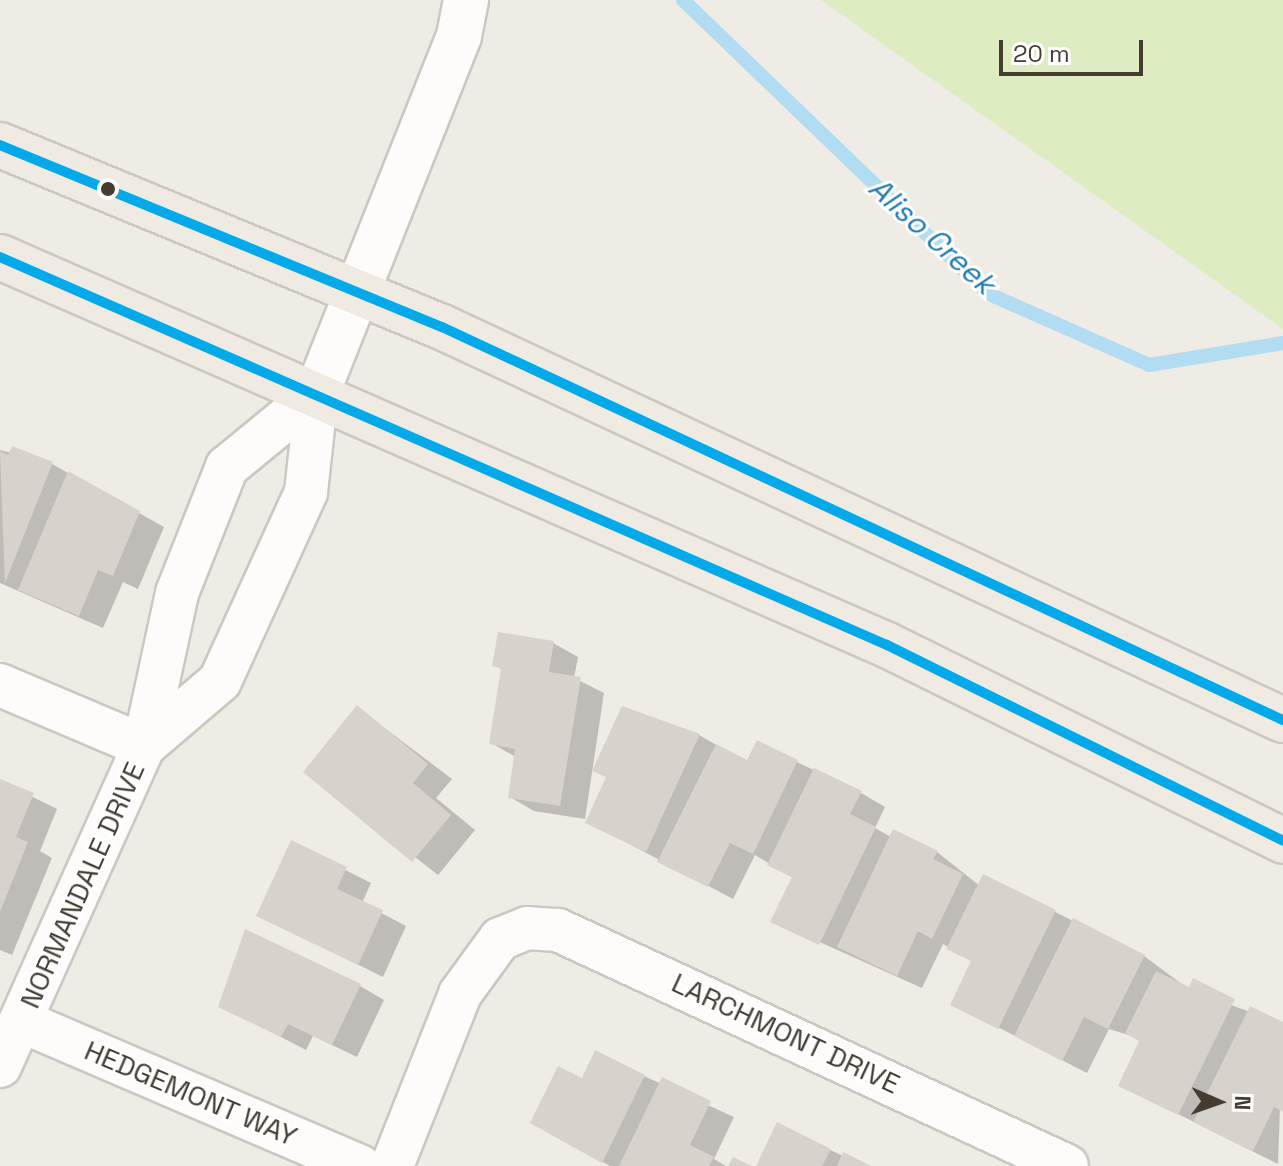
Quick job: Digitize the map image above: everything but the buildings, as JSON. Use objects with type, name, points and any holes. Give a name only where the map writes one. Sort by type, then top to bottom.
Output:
[{"type":"main road","points":[[0,145],[359,292],[1283,720]]},
{"type":"main road","points":[[0,257],[317,393],[887,645],[1283,841]]},
{"type":"street","name":"NORMANDALE DRIVE","points":[[144,746],[220,681],[306,492],[317,393],[359,292],[462,18]]},
{"type":"street","name":"NORMANDALE DRIVE","points":[[0,1066],[144,746],[177,593],[227,467],[317,393]]},
{"type":"street","points":[[0,685],[144,746]]},
{"type":"street","name":"LARCHMONT DRIVE","points":[[392,1166],[460,994],[500,939],[527,928],[558,930],[1067,1166]]},
{"type":"street","name":"HEDGEMONT WAY","points":[[21,1021],[360,1166]]},
{"type":"green space","points":[[821,0],[1283,0],[1283,329]]},
{"type":"waterway","name":"Aliso Creek","points":[[683,0],[989,294],[1149,365],[1283,343]]},
{"type":"transit line","points":[[0,145],[442,327],[1283,720]]},
{"type":"transit line","points":[[0,257],[887,645],[1283,841]]}]
